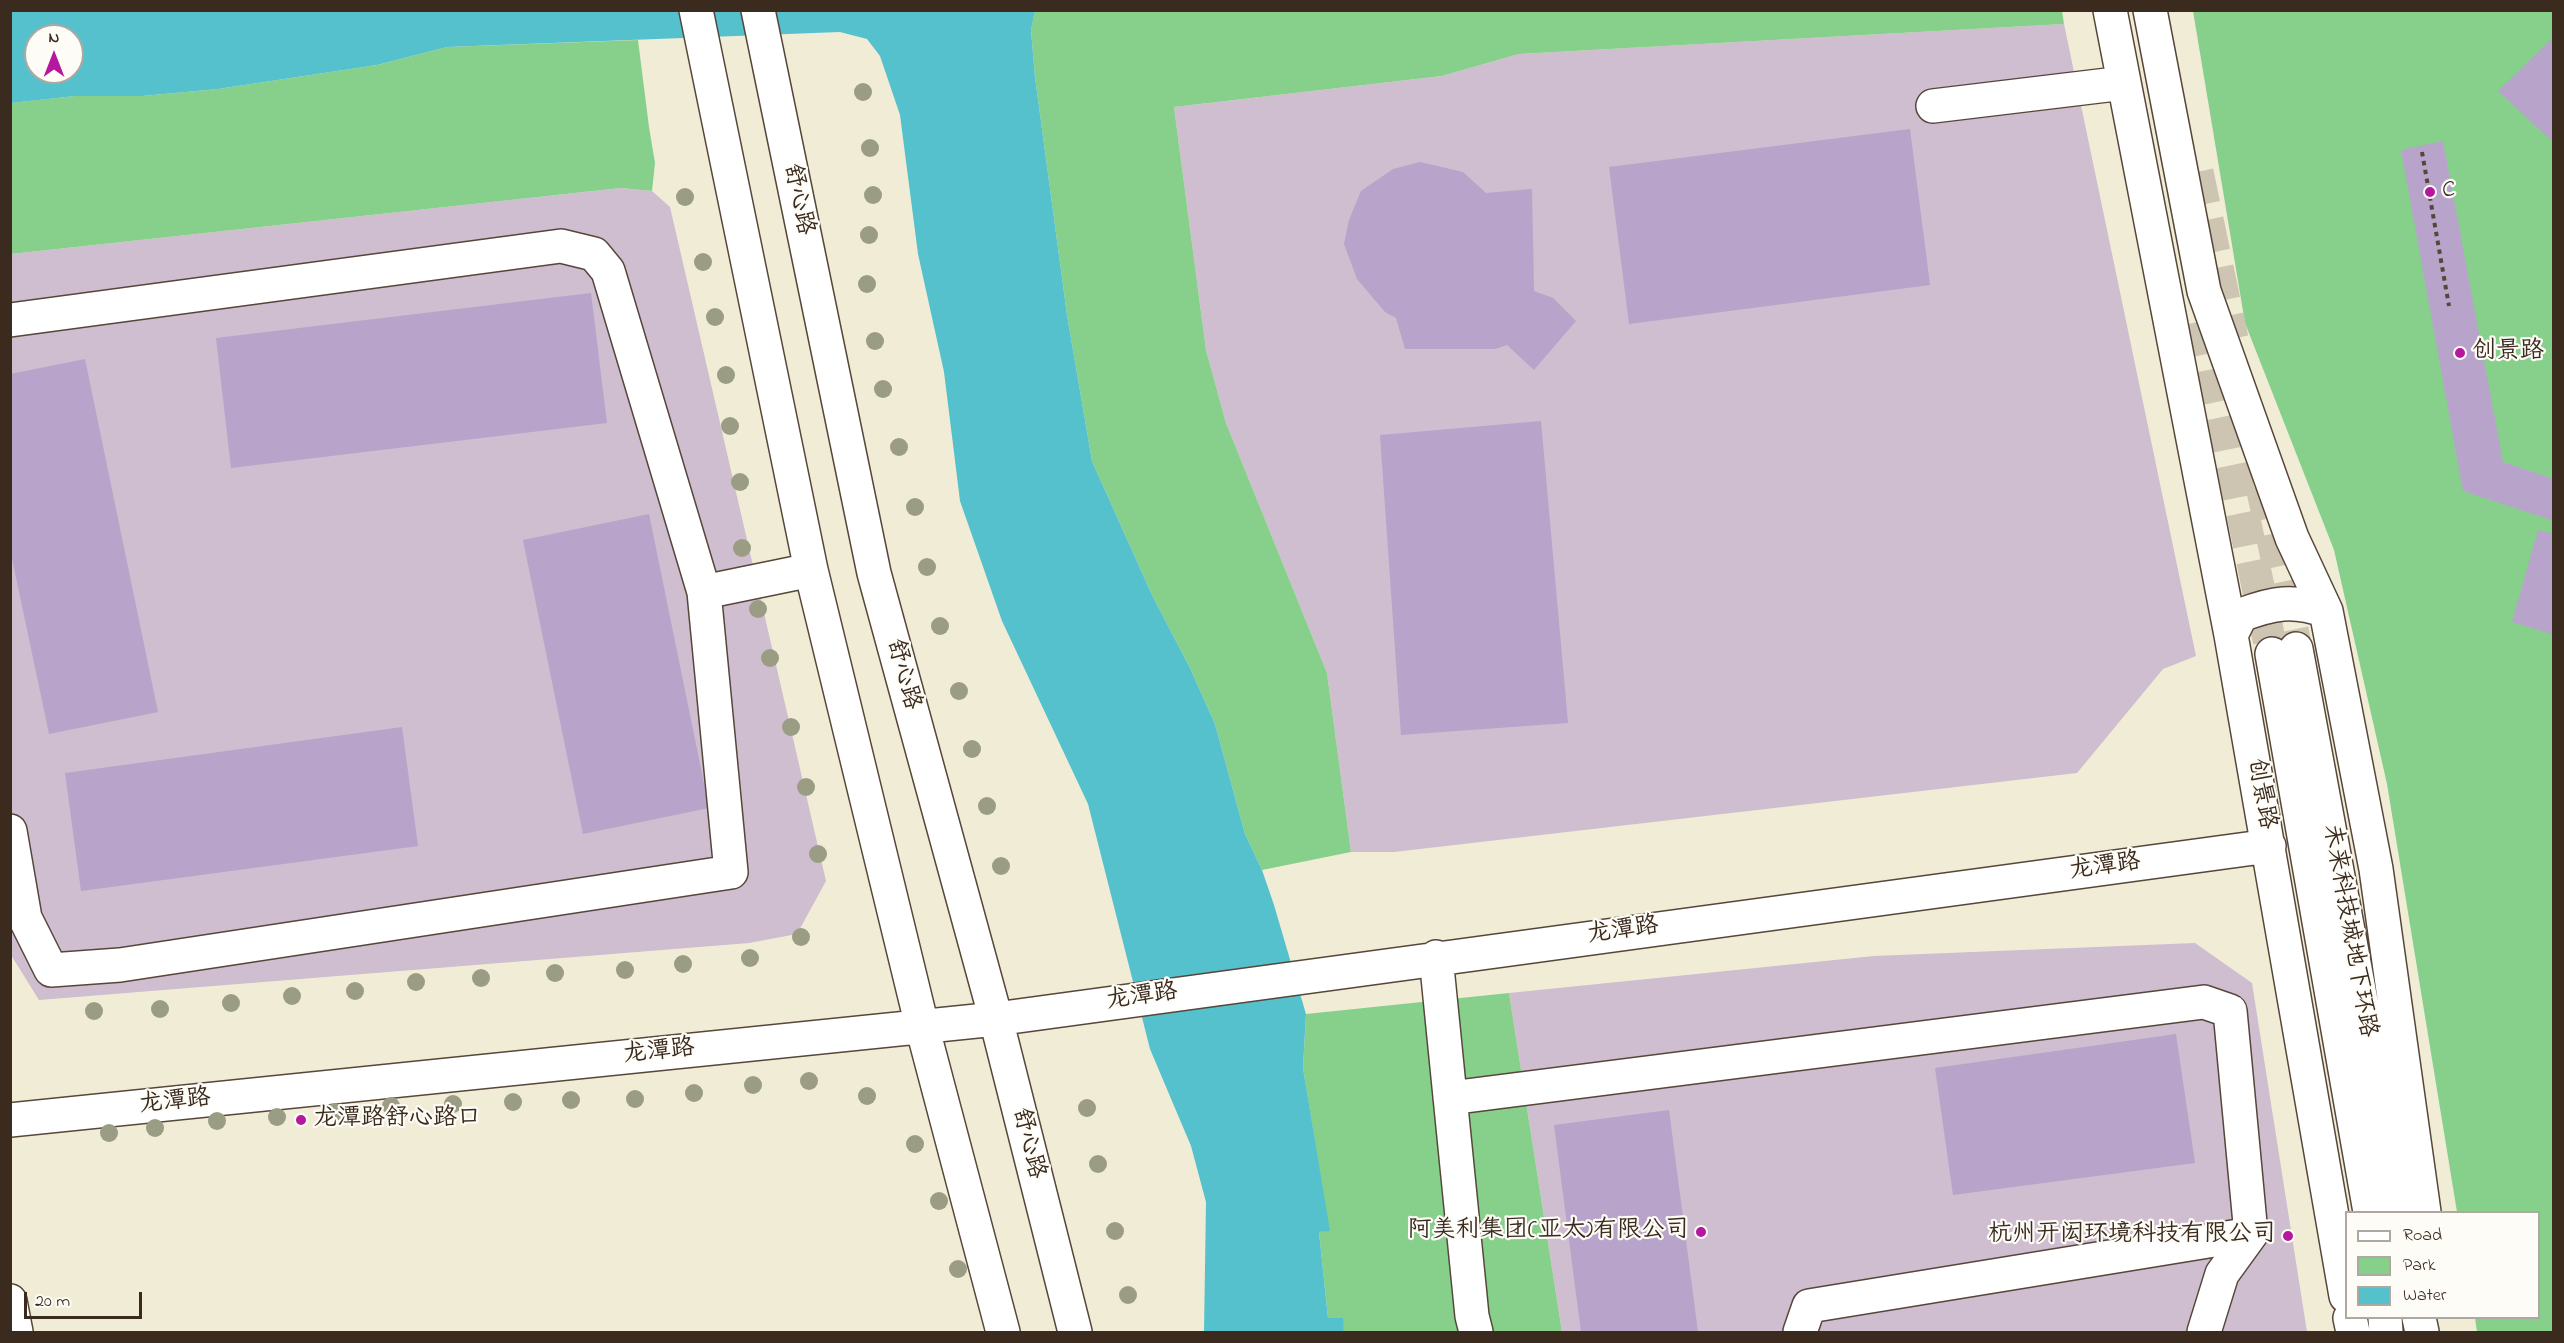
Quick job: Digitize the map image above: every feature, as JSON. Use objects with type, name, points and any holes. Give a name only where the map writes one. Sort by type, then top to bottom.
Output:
[{"type":"street","points":[[696,10],[811,570],[922,1026],[1003,1332]]},
{"type":"street","name":"舒心路","points":[[758,10],[874,573],[996,1018],[1075,1332]]},
{"type":"street","name":"创景路","points":[[2110,10],[2231,635],[2345,1290]]},
{"type":"street","points":[[2150,10],[2204,291],[2292,538],[2326,610],[2376,869],[2424,1211]]},
{"type":"street","points":[[1933,106],[2124,83]]},
{"type":"street","points":[[10,320],[561,246],[594,254],[608,271],[704,592],[731,872],[120,965],[51,970],[25,918],[10,831]]},
{"type":"street","points":[[704,592],[811,570]]},
{"type":"street","points":[[2231,635],[2241,615],[2271,604],[2305,603],[2326,610]]},
{"type":"street","name":"未来科技城地下环路","points":[[2370,1211],[2284,652],[2400,1211]]},
{"type":"street","name":"龙潭路","points":[[10,1120],[996,1018],[2269,846]]},
{"type":"street","points":[[1436,957],[1472,1316],[1476,1332]]},
{"type":"street","points":[[1450,1098],[2204,1002],[2230,1011],[2251,1234],[2222,1274],[2204,1332]]},
{"type":"street","points":[[1800,1332],[1809,1306],[2251,1234]]},
{"type":"street","points":[[10,1301],[16,1332]]},
{"type":"path","points":[[2422,152],[2449,306]]},
{"type":"shaded area","points":[[2064,24],[2196,656],[2163,669],[2077,773],[1394,852],[1351,852],[1327,673],[1226,423],[1206,350],[1174,107],[1442,76],[1519,54]]},
{"type":"shaded area","points":[[621,188],[652,191],[670,207],[826,881],[797,934],[749,943],[39,1000],[11,955],[11,254]]},
{"type":"shaded area","points":[[2195,943],[2252,983],[2307,1332],[1562,1332],[1509,993],[1874,956]]},
{"type":"green space","points":[[1035,10],[2062,10],[2064,24],[1519,54],[1442,76],[1174,107],[1206,350],[1226,423],[1327,673],[1351,852],[1262,870],[1245,834],[1215,724],[1190,668],[1152,595],[1092,461],[1067,315],[1035,77],[1031,30]]},
{"type":"green space","points":[[2193,11],[2553,11],[2553,1332],[2477,1332],[2475,1319],[2540,1319],[2540,1211],[2457,1211],[2387,784],[2334,550],[2245,323]]},
{"type":"green space","points":[[638,40],[655,163],[652,191],[621,188],[11,254],[10,103],[75,96],[142,96],[218,89],[377,65],[447,47]]},
{"type":"green space","points":[[1509,993],[1562,1332],[1344,1332],[1342,1319],[1328,1318],[1319,1232],[1329,1230],[1303,1068],[1306,1014]]},
{"type":"water","points":[[10,11],[1035,11],[1031,30],[1035,77],[1067,315],[1092,461],[1152,595],[1190,668],[1215,724],[1245,834],[1262,870],[1274,905],[1306,1014],[1303,1068],[1330,1231],[1319,1232],[1328,1318],[1343,1318],[1344,1332],[1204,1332],[1206,1202],[1191,1146],[1150,1049],[1088,804],[1002,621],[960,501],[944,372],[918,254],[900,115],[880,56],[867,39],[840,32],[447,47],[377,65],[218,89],[142,96],[75,96],[11,103]]},
{"type":"building","points":[[2554,37],[2554,143],[2498,91]]},
{"type":"building","points":[[1910,129],[1930,285],[1629,324],[1609,167]]},
{"type":"building","name":"创景路","points":[[2443,141],[2503,462],[2554,479],[2554,521],[2463,491],[2401,150]]},
{"type":"building","points":[[1420,162],[1463,172],[1486,193],[1532,189],[1534,291],[1553,298],[1576,321],[1534,370],[1507,345],[1495,349],[1405,349],[1396,318],[1385,312],[1357,279],[1344,244],[1349,220],[1361,191],[1393,169]]},
{"type":"building","points":[[591,293],[607,423],[231,468],[216,338]]},
{"type":"building","points":[[85,359],[158,712],[49,734],[10,549],[10,374]]},
{"type":"building","points":[[1541,421],[1568,723],[1401,735],[1380,435]]},
{"type":"building","points":[[649,514],[709,808],[583,834],[523,540]]},
{"type":"building","points":[[2554,526],[2554,635],[2512,622],[2538,530],[2551,533]]},
{"type":"building","points":[[402,727],[418,846],[81,891],[65,773]]},
{"type":"building","points":[[2176,1034],[2195,1163],[1953,1195],[1935,1068]]},
{"type":"building","points":[[1669,1110],[1698,1332],[1581,1332],[1554,1125]]},
{"type":"tunnel","points":[[2197,172],[2232,339]]},
{"type":"tunnel","points":[[2203,321],[2272,654]]},
{"type":"tunnel","points":[[2262,486],[2296,649]]},
{"type":"place","name":"C","points":[[2430,192]]},
{"type":"place","name":"创景路","points":[[2460,353]]},
{"type":"place","name":"龙潭路舒心路口","points":[[301,1120]]},
{"type":"place","name":"阿美利集团(亚太)有限公司","points":[[1701,1232]]},
{"type":"place","name":"杭州开闳环境科技有限公司","points":[[2288,1236]]}]
